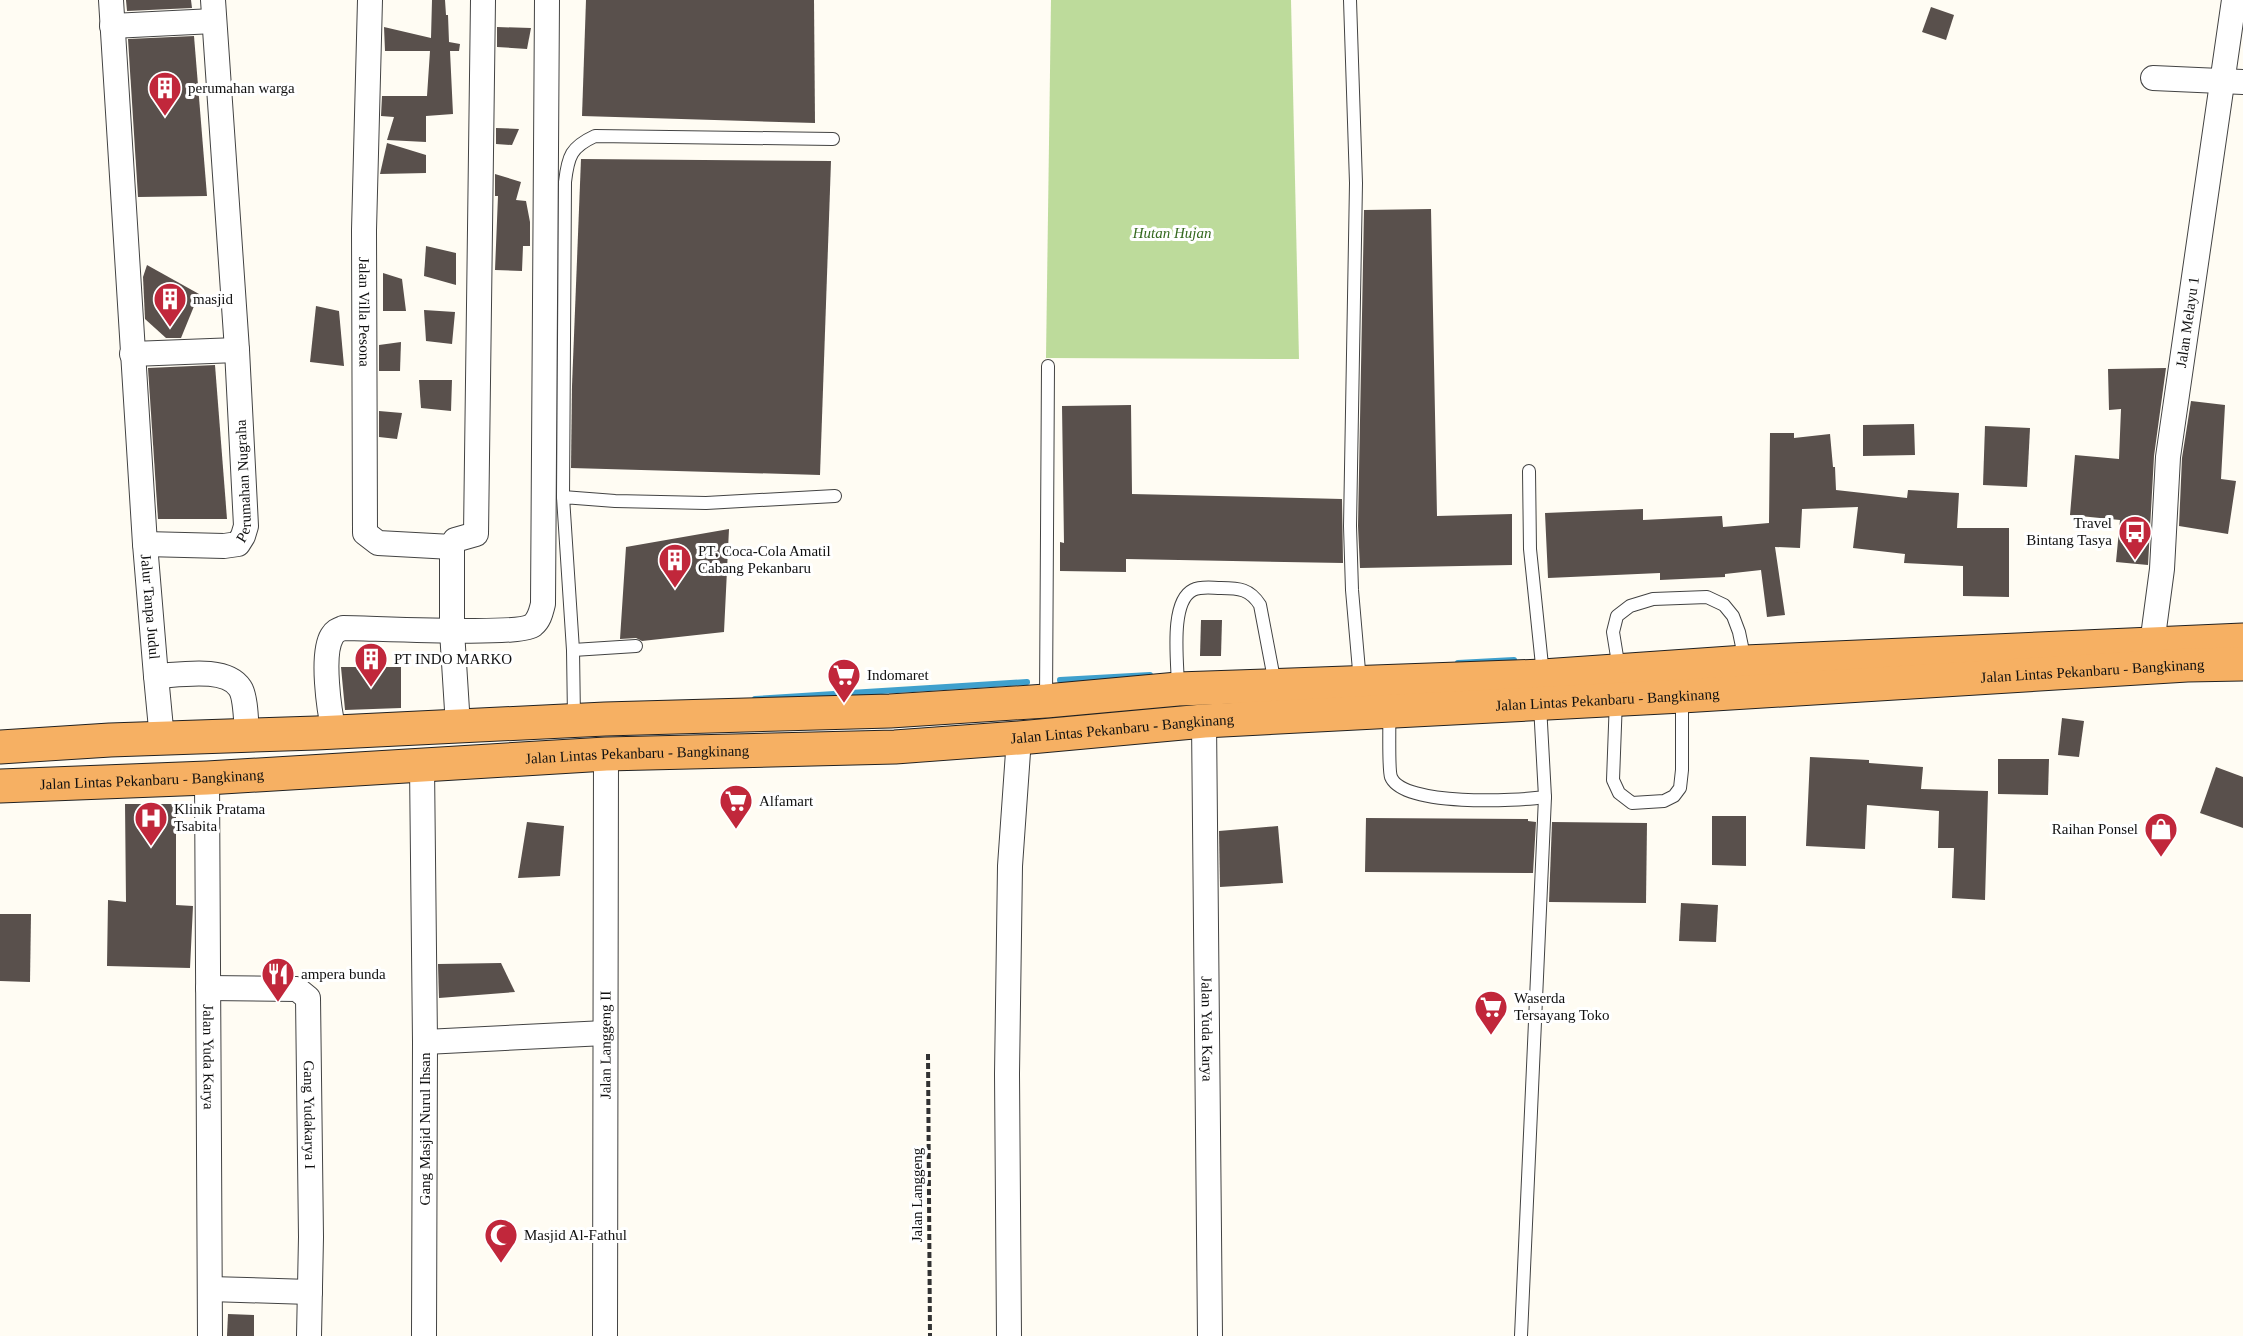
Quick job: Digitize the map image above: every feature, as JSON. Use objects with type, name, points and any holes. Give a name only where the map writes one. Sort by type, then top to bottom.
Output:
[{"type":"highway","name":"Jalan Lintas Pekanbaru - Bangkinang","points":[[0,786],[207,778],[606,754],[895,747],[1204,721],[1389,713],[1542,690],[1618,684],[1745,662],[2243,640]]},
{"type":"highway","name":"Jalan Lintas Pekanbaru - Bangkinang","points":[[1618,684],[1682,696],[2187,665],[2243,664]]},
{"type":"highway","name":"Jalan Lintas Pekanbaru - Bangkinang","points":[[0,747],[247,734],[890,711],[1046,701],[1178,689],[1360,683],[1542,690]]},
{"type":"highway","points":[[890,711],[895,747]]},
{"type":"street","points":[[111,0],[145,544]]},
{"type":"street","name":"Jalan Villa Pesona","points":[[370,0],[364,230],[365,533],[378,543],[452,547]]},
{"type":"street","points":[[458,726],[452,631],[452,547],[454,540],[476,534],[483,0]]},
{"type":"street","points":[[334,731],[328,707],[328,649],[336,631],[343,628],[452,631],[521,629],[532,626],[539,617],[543,604],[547,0]]},
{"type":"street","name":"Jalan Melayu 1","points":[[2152,644],[2162,569],[2168,457],[2232,81],[2234,0]]},
{"type":"street","name":"Perumahan Nugraha","points":[[112,26],[214,10],[237,350],[246,526],[243,536],[238,544],[224,546],[145,544]]},
{"type":"street","points":[[2153,78],[2232,81]]},
{"type":"street","points":[[132,354],[237,350]]},
{"type":"street","name":"Jalur Tanpa Judul","points":[[145,544],[156,676],[210,673],[230,678],[241,689],[247,734]]},
{"type":"street","points":[[156,676],[162,739]]},
{"type":"street","name":"Jalan Yuda Karya","points":[[1204,721],[1210,1336]]},
{"type":"street","points":[[1009,1336],[1007,1074],[1010,866],[1019,738]]},
{"type":"street","name":"Jalan Langgeng II","points":[[606,754],[606,1336]]},
{"type":"street","name":"Gang Masjid Nurul Ihsan","points":[[422,766],[425,1042],[424,1336]]},
{"type":"street","name":"Jalan Yuda Karya","points":[[207,778],[210,1336]]},
{"type":"street","name":"Gang Yudakarya I","points":[[208,988],[297,989],[308,998],[309,1336]]},
{"type":"street","points":[[425,1042],[605,1033]]},
{"type":"street","points":[[210,1289],[310,1292]]},
{"type":"lane","points":[[1350,0],[1356,183],[1350,526],[1352,590],[1360,683]]},
{"type":"lane","points":[[574,721],[573,650],[563,497],[567,160],[579,143],[595,136],[833,139]]},
{"type":"lane","points":[[1046,701],[1048,366]]},
{"type":"lane","points":[[1521,1336],[1545,797],[1542,690],[1531,572],[1529,471]]},
{"type":"lane","points":[[563,497],[615,501],[706,503],[836,496]]},
{"type":"lane","points":[[1178,689],[1178,613],[1183,599],[1191,591],[1201,588],[1242,588],[1254,596],[1260,605],[1275,687]]},
{"type":"lane","points":[[1682,696],[1680,788],[1674,796],[1664,801],[1632,803],[1619,794],[1613,780],[1618,684],[1613,632],[1617,616],[1630,606],[1653,599],[1707,597],[1724,605],[1733,616],[1745,662]]},
{"type":"lane","points":[[573,650],[636,646]]},
{"type":"lane","points":[[1389,713],[1391,776],[1399,788],[1420,794],[1483,801],[1545,797]]},
{"type":"path","name":"Jalan Langgeng","points":[[928,1054],[930,1336]]},
{"type":"green space","name":"Hutan Hujan","points":[[1051,0],[1291,0],[1299,359],[1046,358]]},
{"type":"building","points":[[126,0],[191,0],[192,8],[127,11]]},
{"type":"building","points":[[432,0],[445,0],[449,42],[460,44],[459,51],[450,51],[453,114],[426,116],[426,142],[387,140],[394,117],[381,116],[382,96],[427,96],[430,51],[385,51],[384,27],[431,38]]},
{"type":"building","points":[[586,0],[814,0],[815,123],[582,116]]},
{"type":"building","points":[[1931,7],[1954,15],[1946,40],[1922,32]]},
{"type":"building","points":[[497,27],[531,28],[527,49],[497,47]]},
{"type":"building","name":"perumahan warga","points":[[194,36],[207,196],[138,197],[128,39]]},
{"type":"building","points":[[496,128],[519,129],[512,145],[496,144]]},
{"type":"building","points":[[387,143],[426,155],[426,173],[380,174]]},
{"type":"building","points":[[581,159],[831,161],[820,475],[571,468]]},
{"type":"building","points":[[495,174],[521,182],[516,200],[526,201],[530,222],[530,246],[523,246],[522,271],[495,270],[498,196],[495,196]]},
{"type":"building","points":[[1431,209],[1437,516],[1512,514],[1512,565],[1360,568],[1358,526],[1364,210]]},
{"type":"building","points":[[426,246],[456,253],[456,285],[424,276]]},
{"type":"building","name":"masjid","points":[[147,265],[199,294],[181,338],[166,338],[145,319],[143,277]]},
{"type":"building","points":[[383,273],[402,279],[406,311],[383,311]]},
{"type":"building","points":[[316,306],[339,311],[344,366],[310,362]]},
{"type":"building","points":[[424,310],[455,312],[452,344],[426,341]]},
{"type":"building","points":[[401,342],[400,371],[379,371],[379,345]]},
{"type":"building","points":[[215,365],[227,519],[158,519],[148,368]]},
{"type":"building","points":[[2166,368],[2154,456],[2148,565],[2116,562],[2120,520],[2070,515],[2075,455],[2119,459],[2121,409],[2109,410],[2108,369]]},
{"type":"building","points":[[419,380],[452,380],[451,411],[421,408]]},
{"type":"building","points":[[2191,401],[2225,405],[2221,479],[2236,481],[2228,534],[2179,526],[2182,458]]},
{"type":"building","points":[[1131,405],[1132,494],[1342,499],[1343,563],[1126,559],[1126,572],[1060,571],[1060,542],[1064,543],[1062,406]]},
{"type":"building","points":[[379,411],[402,413],[397,439],[379,437]]},
{"type":"building","points":[[1914,424],[1915,455],[1863,456],[1863,425]]},
{"type":"building","points":[[1985,426],[2030,428],[2027,487],[1983,485]]},
{"type":"building","points":[[1770,433],[1794,433],[1794,438],[1830,434],[1836,490],[1907,498],[1908,490],[1959,493],[1957,528],[2009,528],[2009,597],[1963,596],[1963,566],[1904,563],[1905,554],[1853,548],[1858,507],[1802,509],[1800,548],[1775,547],[1785,615],[1767,617],[1761,570],[1725,574],[1725,577],[1660,580],[1660,573],[1548,578],[1545,513],[1643,509],[1643,520],[1722,516],[1723,527],[1769,523]]},
{"type":"building","name":"PT. Coca-Cola Amatil Cabang Pekanbaru","points":[[729,529],[724,632],[642,641],[636,638],[620,639],[626,547]]},
{"type":"building","points":[[1201,620],[1222,620],[1221,656],[1200,656]]},
{"type":"building","name":"PT INDO MARKO","points":[[341,667],[401,667],[401,708],[345,710]]},
{"type":"building","points":[[2062,718],[2084,721],[2079,757],[2058,755]]},
{"type":"building","points":[[1810,757],[1869,760],[1869,763],[1923,767],[1921,789],[1988,791],[1985,900],[1952,898],[1954,848],[1938,848],[1939,811],[1867,805],[1865,849],[1806,846]]},
{"type":"building","points":[[1998,759],[2049,759],[2048,795],[1998,794]]},
{"type":"building","points":[[2216,767],[2243,777],[2243,828],[2200,813]]},
{"type":"building","points":[[125,804],[176,804],[176,905],[193,906],[190,968],[107,966],[108,900],[126,902]]},
{"type":"building","points":[[1712,816],[1746,816],[1746,866],[1712,865]]},
{"type":"building","points":[[1366,818],[1528,819],[1528,821],[1536,822],[1533,873],[1365,872]]},
{"type":"building","points":[[527,822],[564,826],[560,876],[518,878]]},
{"type":"building","points":[[1552,822],[1647,823],[1646,903],[1549,902]]},
{"type":"building","points":[[1278,826],[1283,883],[1220,887],[1219,831]]},
{"type":"building","points":[[1681,903],[1718,905],[1716,942],[1679,941]]},
{"type":"building","points":[[0,914],[31,914],[30,982],[0,981]]},
{"type":"building","points":[[501,963],[515,992],[439,998],[438,964]]},
{"type":"building","points":[[228,1314],[254,1315],[254,1336],[227,1336]]},
{"type":"waterway","points":[[1458,663],[1514,660]]},
{"type":"waterway","points":[[1060,680],[1150,675]]},
{"type":"waterway","points":[[755,699],[1027,682]]},
{"type":"place","name":"perumahan warga","points":[[165,117]]},
{"type":"place","name":"masjid","points":[[170,328]]},
{"type":"place","name":"Travel Bintang Tasya","points":[[2135,561]]},
{"type":"place","name":"PT. Coca-Cola Amatil Cabang Pekanbaru","points":[[675,589]]},
{"type":"place","name":"PT INDO MARKO","points":[[371,688]]},
{"type":"place","name":"Indomaret","points":[[844,704]]},
{"type":"place","name":"Alfamart","points":[[736,830]]},
{"type":"place","name":"Klinik Pratama Tsabita","points":[[151,847]]},
{"type":"place","name":"Raihan Ponsel","points":[[2161,858]]},
{"type":"place","name":"ampera bunda","points":[[278,1003]]},
{"type":"place","name":"Waserda Tersayang Toko","points":[[1491,1036]]},
{"type":"place","name":"Masjid Al-Fathul","points":[[501,1264]]}]
